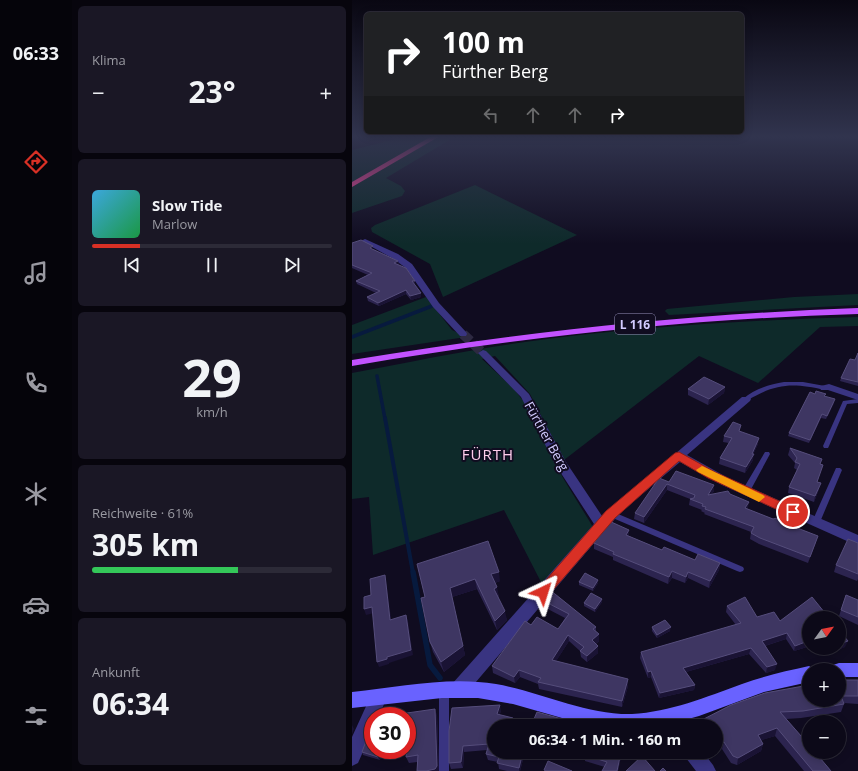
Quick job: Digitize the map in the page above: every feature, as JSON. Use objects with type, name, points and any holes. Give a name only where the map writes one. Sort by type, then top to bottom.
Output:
[{"type":"highway","points":[[352,178],[363,172]]},
{"type":"highway","points":[[352,185],[375,172]]},
{"type":"main road","name":"L 116","points":[[352,363],[506,338],[604,326],[752,315],[858,310]]},
{"type":"street","points":[[365,241],[395,256],[409,266],[441,312],[463,334]]},
{"type":"street","name":"Fürther Berg","points":[[483,354],[528,400],[561,464],[601,525]]},
{"type":"street","points":[[825,388],[828,387],[858,397]]},
{"type":"street","points":[[451,690],[610,514],[746,399]]},
{"type":"street","points":[[679,456],[712,475],[858,541]]},
{"type":"street","points":[[846,670],[858,670]]},
{"type":"street","points":[[675,719],[775,681],[802,675]]},
{"type":"street","points":[[352,700],[451,690],[497,692],[604,719]]},
{"type":"street","points":[[352,757],[379,697]]},
{"type":"street","points":[[698,759],[708,771]]},
{"type":"lane","points":[[746,399],[764,388],[778,384],[798,383],[825,388]]},
{"type":"lane","points":[[826,446],[845,402],[858,401]]},
{"type":"lane","points":[[746,491],[767,454]]},
{"type":"lane","points":[[816,522],[838,470]]},
{"type":"lane","points":[[610,514],[740,569]]},
{"type":"lane","points":[[444,771],[451,690]]},
{"type":"green space","points":[[352,172],[396,172],[386,178],[401,186],[405,191],[402,196],[352,213]]},
{"type":"green space","points":[[475,185],[577,235],[443,297],[430,264],[372,232],[371,228],[375,225]]},
{"type":"green space","points":[[858,294],[858,305],[669,315],[665,311],[667,309],[794,297]]},
{"type":"green space","points":[[426,297],[452,330],[466,337],[352,354],[352,325]]},
{"type":"green space","points":[[858,317],[858,326],[820,327],[758,383],[699,356],[564,460],[530,394],[495,356],[482,359],[514,389],[524,402],[563,478],[593,527],[542,584],[504,510],[373,555],[369,497],[352,499],[352,373],[438,356],[525,342],[608,332],[691,325]]},
{"type":"building","points":[[361,240],[373,246],[370,248],[398,261],[394,263],[406,268],[415,281],[412,281],[421,293],[410,296],[406,290],[378,303],[367,297],[380,291],[356,281],[372,273],[352,265],[352,243]]},
{"type":"building","points":[[858,353],[858,382],[841,378],[850,359],[855,360]]},
{"type":"building","points":[[704,377],[725,387],[709,399],[688,389]]},
{"type":"building","points":[[816,391],[826,394],[824,396],[835,399],[827,416],[822,414],[810,440],[789,433],[810,392],[815,394]]},
{"type":"building","points":[[733,422],[741,425],[739,431],[759,438],[752,454],[754,454],[746,467],[720,458],[732,438],[724,436]]},
{"type":"building","points":[[790,448],[822,459],[820,464],[823,465],[817,482],[821,483],[815,496],[789,487],[800,464],[795,462],[797,458]]},
{"type":"building","points":[[676,471],[714,485],[708,495],[728,491],[730,494],[749,502],[745,508],[773,519],[777,518],[779,521],[818,536],[810,557],[760,538],[751,533],[754,527],[705,509],[706,507],[702,506],[703,504],[690,499],[694,498],[695,495],[667,484],[644,517],[635,513],[659,478],[669,482]]},
{"type":"building","points":[[609,521],[629,530],[626,535],[662,550],[664,547],[695,560],[698,554],[720,563],[710,581],[688,572],[686,577],[672,571],[669,577],[613,554],[614,552],[594,543]]},
{"type":"building","points":[[848,539],[858,543],[858,574],[836,565]]},
{"type":"building","points":[[488,541],[499,572],[491,574],[497,587],[494,589],[505,611],[495,621],[475,579],[450,588],[463,646],[441,662],[430,642],[421,598],[425,597],[417,564]]},
{"type":"building","points":[[585,573],[598,580],[593,588],[579,582]]},
{"type":"building","points":[[385,575],[390,620],[406,615],[411,650],[387,657],[387,659],[377,662],[372,607],[364,609],[364,597],[371,595],[370,579]]},
{"type":"building","points":[[550,590],[596,627],[593,629],[599,634],[592,640],[598,646],[587,656],[580,651],[584,647],[568,635],[552,660],[628,679],[622,701],[538,682],[541,678],[519,670],[514,677],[492,666],[525,621],[531,625],[537,617],[558,629],[569,614],[542,600]]},
{"type":"building","points":[[591,593],[602,599],[595,609],[584,603]]},
{"type":"building","points":[[846,595],[858,600],[858,617],[841,610]]},
{"type":"building","points":[[745,597],[757,617],[774,612],[780,621],[812,597],[823,611],[802,611],[802,643],[795,646],[787,633],[762,641],[777,664],[767,667],[751,648],[683,668],[695,685],[660,693],[651,671],[648,672],[641,652],[741,623],[727,606]]},
{"type":"building","points":[[665,620],[671,627],[657,635],[652,627]]},
{"type":"building","points":[[846,680],[858,680],[858,696],[846,696]]},
{"type":"building","points":[[802,686],[802,707],[826,707],[803,711],[780,712],[802,737],[802,758],[777,728],[758,735],[763,744],[738,758],[733,756],[723,742],[723,719],[704,719],[731,705],[765,693]]},
{"type":"building","points":[[500,705],[497,714],[513,718],[487,719],[487,744],[463,746],[461,762],[449,763],[449,731],[452,708]]},
{"type":"building","points":[[435,709],[437,766],[435,769],[417,771],[418,755],[416,755],[416,712]]},
{"type":"building","points":[[537,712],[562,719],[534,719]]},
{"type":"building","points":[[498,759],[521,759],[519,768],[497,763]]},
{"type":"building","points":[[598,759],[620,759],[617,771],[602,771],[607,762]]},
{"type":"building","points":[[639,759],[645,759],[655,771],[626,771]]},
{"type":"building","points":[[803,759],[821,759],[831,771],[813,771]]},
{"type":"building","points":[[548,761],[572,771],[546,771],[544,770]]},
{"type":"waterway","points":[[352,337],[432,306]]},
{"type":"waterway","points":[[377,376],[385,419]]},
{"type":"waterway","points":[[385,418],[413,573]]},
{"type":"waterway","points":[[413,572],[430,665],[440,678]]},
{"type":"tunnel","points":[[463,334],[483,353]]},
{"type":"slow traffic","points":[[702,470],[759,497]]},
{"type":"district","name":"FÜRTH","points":[[488,454]]},
{"type":"route","points":[[543,592],[610,514],[679,456],[712,475],[793,512]]}]
